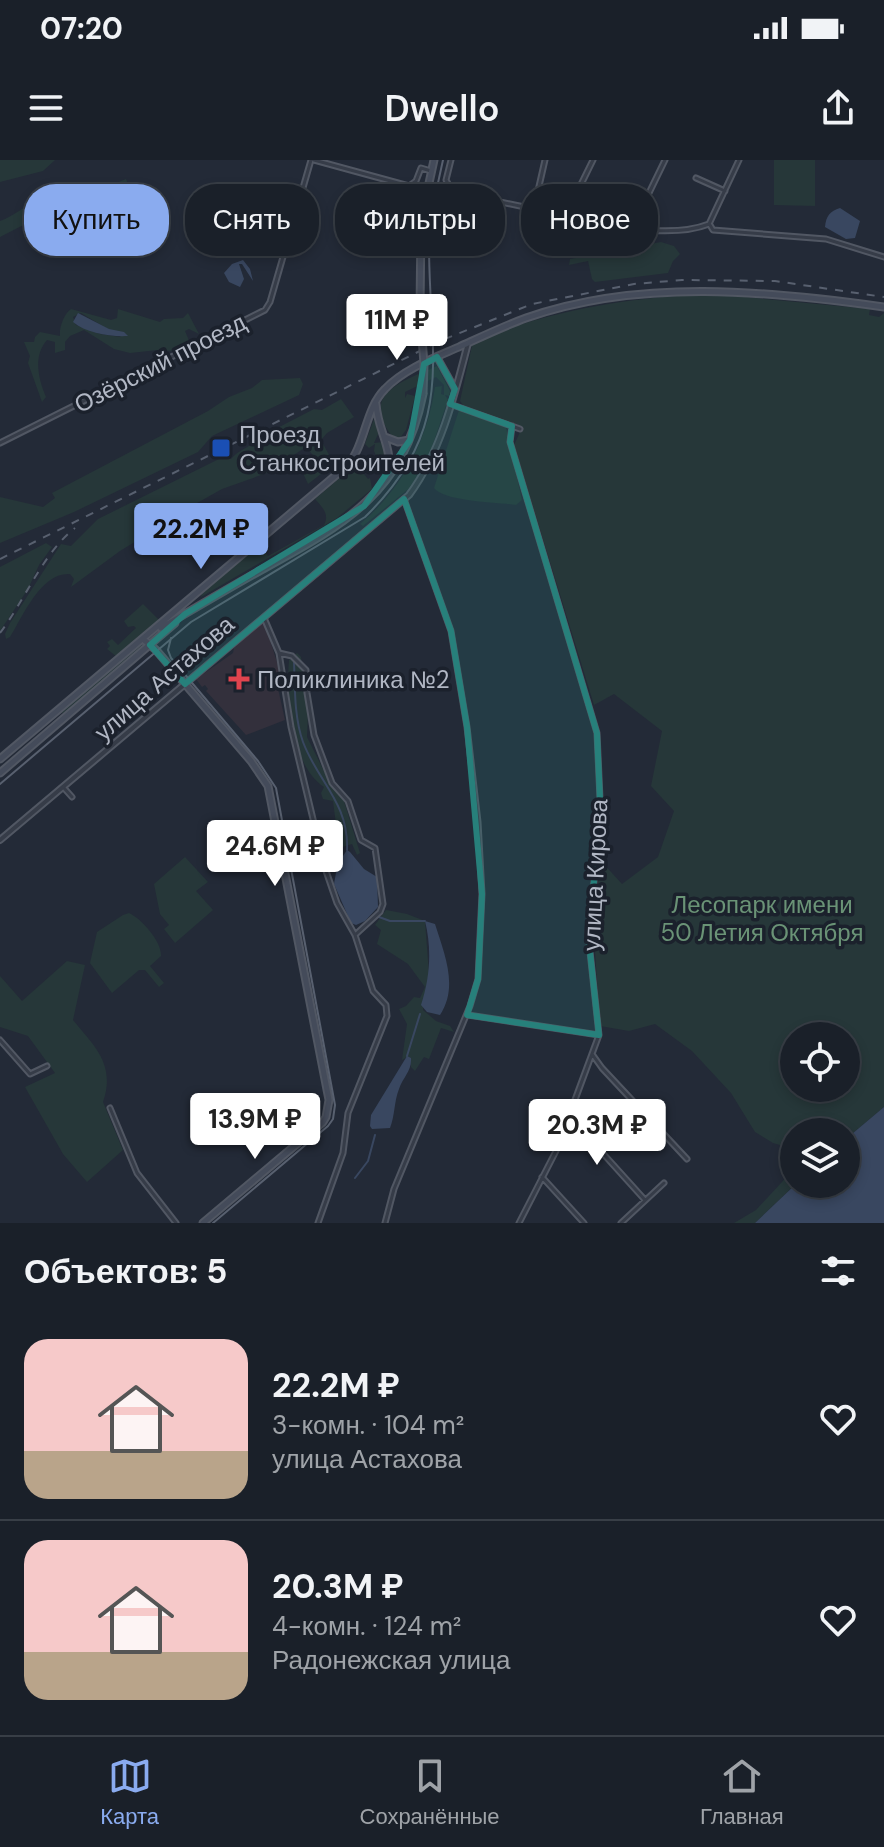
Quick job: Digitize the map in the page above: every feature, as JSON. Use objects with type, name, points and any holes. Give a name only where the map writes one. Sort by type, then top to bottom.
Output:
[{"type":"main road","name":"улица Астахова","points":[[143,639],[332,529],[364,506],[389,476],[410,440],[423,394],[419,241],[434,160]]},
{"type":"main road","points":[[389,476],[390,457],[375,402],[394,381],[437,357],[528,317],[639,295],[722,290],[884,307]]},
{"type":"main road","name":"улица Астахова","points":[[0,759],[348,465],[359,450],[375,402]]},
{"type":"main road","points":[[385,437],[398,442],[410,440]]},
{"type":"main road","name":"улица Астахова","points":[[0,773],[185,614]]},
{"type":"main road","points":[[143,639],[251,761],[268,786],[326,1086],[327,1112],[316,1128],[203,1223]]},
{"type":"main road","points":[[55,712],[62,721]]},
{"type":"street","points":[[312,160],[409,186],[416,181],[421,168],[431,171]]},
{"type":"street","name":"Озёрский проезд","points":[[0,443],[265,310],[312,160]]},
{"type":"street","points":[[451,160],[446,180],[453,192],[521,206]]},
{"type":"street","points":[[540,184],[545,160]]},
{"type":"street","points":[[581,184],[593,160]]},
{"type":"street","points":[[653,184],[665,160]]},
{"type":"street","points":[[698,229],[709,224],[739,160]]},
{"type":"street","points":[[696,178],[725,191]]},
{"type":"street","points":[[709,224],[713,230]]},
{"type":"street","points":[[658,228],[826,239],[884,257]]},
{"type":"street","name":"улица Астахова","points":[[0,840],[404,499],[429,464],[468,343]]},
{"type":"street","points":[[437,357],[455,389]]},
{"type":"street","points":[[450,404],[520,429]]},
{"type":"street","name":"улица Кирова","points":[[512,426],[510,442],[597,733],[601,821],[588,933],[599,1035],[556,1151],[519,1223]]},
{"type":"street","points":[[385,1223],[394,1189],[467,1015],[478,979],[482,894],[471,755],[451,631],[404,499]]},
{"type":"street","points":[[264,616],[279,653],[291,727],[324,865],[337,903],[355,935],[373,991],[386,1005],[387,1016],[348,1113],[343,1153],[318,1223]]},
{"type":"street","points":[[279,653],[292,656],[306,670],[314,735],[332,783],[348,801],[361,840],[375,848],[383,904],[380,912],[355,935]]},
{"type":"street","points":[[64,787],[72,797]]},
{"type":"street","points":[[467,1015],[599,1035]]},
{"type":"street","points":[[0,1040],[30,1074],[47,1066]]},
{"type":"street","points":[[592,1054],[687,1159]]},
{"type":"street","points":[[110,1108],[137,1173],[176,1223]]},
{"type":"street","points":[[570,1117],[645,1200]]},
{"type":"street","points":[[542,1177],[584,1223]]},
{"type":"street","points":[[621,1223],[664,1183]]},
{"type":"highlighted area","points":[[437,357],[455,389],[450,404],[512,426],[510,442],[597,733],[601,821],[588,933],[599,1035],[467,1015],[478,979],[482,894],[467,727],[451,631],[404,499],[185,684],[150,645],[185,614],[364,506],[410,440],[424,364]]},
{"type":"shaded area","name":"Поликлиника №2","points":[[264,621],[282,678],[277,684],[285,720],[246,735],[206,691],[205,685],[202,687],[196,679],[233,653],[234,648]]},
{"type":"green space","points":[[0,160],[55,160],[43,171],[0,182]]},
{"type":"green space","points":[[774,160],[815,160],[815,206],[774,205]]},
{"type":"green space","points":[[24,208],[24,225],[0,237],[0,221]]},
{"type":"green space","points":[[658,243],[674,246],[680,254],[668,273],[595,282],[588,261],[569,265],[570,259],[586,256],[658,256]]},
{"type":"green space","name":"Лесопарк имени 50 Летия Октября","points":[[713,294],[870,309],[869,315],[879,317],[884,313],[884,1107],[860,1127],[860,1118],[780,1118],[780,1145],[773,1143],[755,1132],[731,1093],[692,1051],[655,1024],[629,1031],[600,1026],[593,922],[601,861],[622,884],[658,857],[674,811],[651,786],[662,731],[614,694],[594,705],[514,445],[521,430],[518,425],[463,405],[460,401],[473,341],[562,313],[621,302]]},
{"type":"green space","points":[[71,309],[111,320],[117,318],[118,309],[160,322],[183,318],[188,313],[199,334],[189,329],[185,331],[190,343],[174,351],[130,353],[114,349],[84,330],[70,336],[65,342],[65,350],[55,353],[55,342],[47,340],[38,360],[46,397],[42,402],[24,342],[34,342],[40,332],[60,336],[62,321]],"holes":[[[81,313],[121,337],[100,334],[76,325],[73,317]]]},
{"type":"green space","points":[[437,366],[450,391],[449,396],[445,395],[448,400],[432,447],[411,487],[363,526],[360,524],[388,495],[410,463],[426,426],[435,387],[442,386],[441,394],[444,395],[444,385],[436,377],[405,392],[405,398],[407,394],[415,396],[406,430],[400,438],[392,436],[383,421],[380,409],[383,399],[400,383]]},
{"type":"green space","points":[[300,378],[303,384],[299,395],[212,436],[198,452],[74,512],[0,543],[0,497],[43,507],[55,498],[52,493],[262,380]]},
{"type":"green space","points":[[341,399],[354,417],[321,440],[334,464],[308,484],[302,471],[317,460],[306,447],[283,462],[281,468],[222,489],[183,511],[181,508],[169,516],[165,512],[148,528],[151,532],[71,587],[74,579],[70,574],[50,580],[34,597],[6,639],[10,623],[61,544],[71,546],[98,519],[221,458],[231,459],[256,439],[314,409],[322,410]]},
{"type":"green space","points":[[459,410],[506,427],[522,500],[516,505],[460,499],[434,488]]},
{"type":"green space","points":[[374,419],[379,432],[374,443],[383,442],[387,453],[383,474],[374,451],[375,444],[369,448],[365,444]]},
{"type":"green space","points":[[356,464],[370,478],[372,489],[337,518],[201,597],[279,527],[261,546],[268,556],[324,525],[326,514],[315,499]]},
{"type":"green space","points":[[46,543],[52,547],[0,631],[0,567]]},
{"type":"green space","points":[[143,604],[160,621],[117,657],[107,649],[110,646],[107,642],[112,639],[118,645],[136,628],[128,627],[124,621]]},
{"type":"green space","points":[[141,644],[143,647],[65,713],[61,713]]},
{"type":"green space","points":[[297,653],[301,657],[308,713],[307,737],[329,781],[344,801],[360,853],[357,855],[352,844],[339,848],[333,801],[323,799],[321,793],[324,787],[304,763],[297,747],[290,711],[288,675],[289,660]]},
{"type":"green space","points":[[185,857],[208,882],[196,891],[213,910],[175,943],[164,929],[169,925],[160,914],[154,884]]},
{"type":"green space","points":[[386,910],[425,921],[429,974],[423,1010],[436,1021],[450,1026],[454,1032],[441,1028],[429,1059],[424,1057],[415,1071],[411,1067],[411,1058],[402,1060],[407,1024],[399,1009],[414,997],[420,998],[425,987],[408,964],[377,944],[381,930],[375,925]]},
{"type":"green space","points":[[129,913],[145,926],[158,944],[161,956],[150,966],[164,983],[159,987],[145,970],[139,970],[112,993],[90,963],[97,932]]},
{"type":"green space","points":[[67,961],[85,965],[73,1020],[95,1047],[105,1066],[107,1077],[103,1102],[123,1150],[87,1182],[63,1154],[25,1087],[55,1073],[28,1036],[0,1027],[0,976],[22,1001]]},
{"type":"green space","points":[[780,1184],[781,1198],[755,1223],[734,1223],[756,1210]]},
{"type":"water","points":[[840,208],[860,221],[855,238],[846,239],[825,227],[829,214]]},
{"type":"water","points":[[243,260],[250,269],[253,281],[239,264],[244,279],[240,287],[229,282],[224,273],[232,264]]},
{"type":"water","points":[[78,313],[128,336],[91,332],[73,322]]},
{"type":"water","points":[[339,850],[343,856],[347,850],[350,852],[364,869],[377,877],[378,907],[365,921],[356,925],[351,923],[334,884],[337,867],[329,859]]},
{"type":"water","points":[[425,921],[435,924],[448,970],[448,993],[440,1015],[427,1012],[421,1005],[429,963]]},
{"type":"water","points":[[407,1056],[411,1058],[410,1067],[397,1094],[390,1128],[372,1129],[371,1115]]},
{"type":"water","points":[[884,1107],[884,1223],[755,1223],[781,1198],[860,1198],[860,1127]]},
{"type":"waterway","points":[[294,661],[300,732],[309,756],[338,806],[347,850]]},
{"type":"waterway","points":[[379,917],[390,921],[425,921]]},
{"type":"waterway","points":[[407,1056],[420,1014]]},
{"type":"waterway","points":[[355,1178],[368,1161],[375,1135]]},
{"type":"tram line","points":[[0,784],[191,622],[365,517],[395,484],[415,451],[426,419],[432,387],[429,224],[443,160]]},
{"type":"tram line","points":[[171,638],[168,650],[171,658],[258,761],[276,788],[335,1105],[333,1119],[328,1126],[213,1223]]},
{"type":"railway","points":[[0,559],[440,341],[532,304],[634,284],[682,280],[775,281],[884,297]]},
{"type":"railway","points":[[0,633],[53,550],[75,528]]},
{"type":"place","name":"Проезд Станкостроителей","points":[[221,448]]},
{"type":"place","name":"Поликлиника №2","points":[[239,679]]}]
